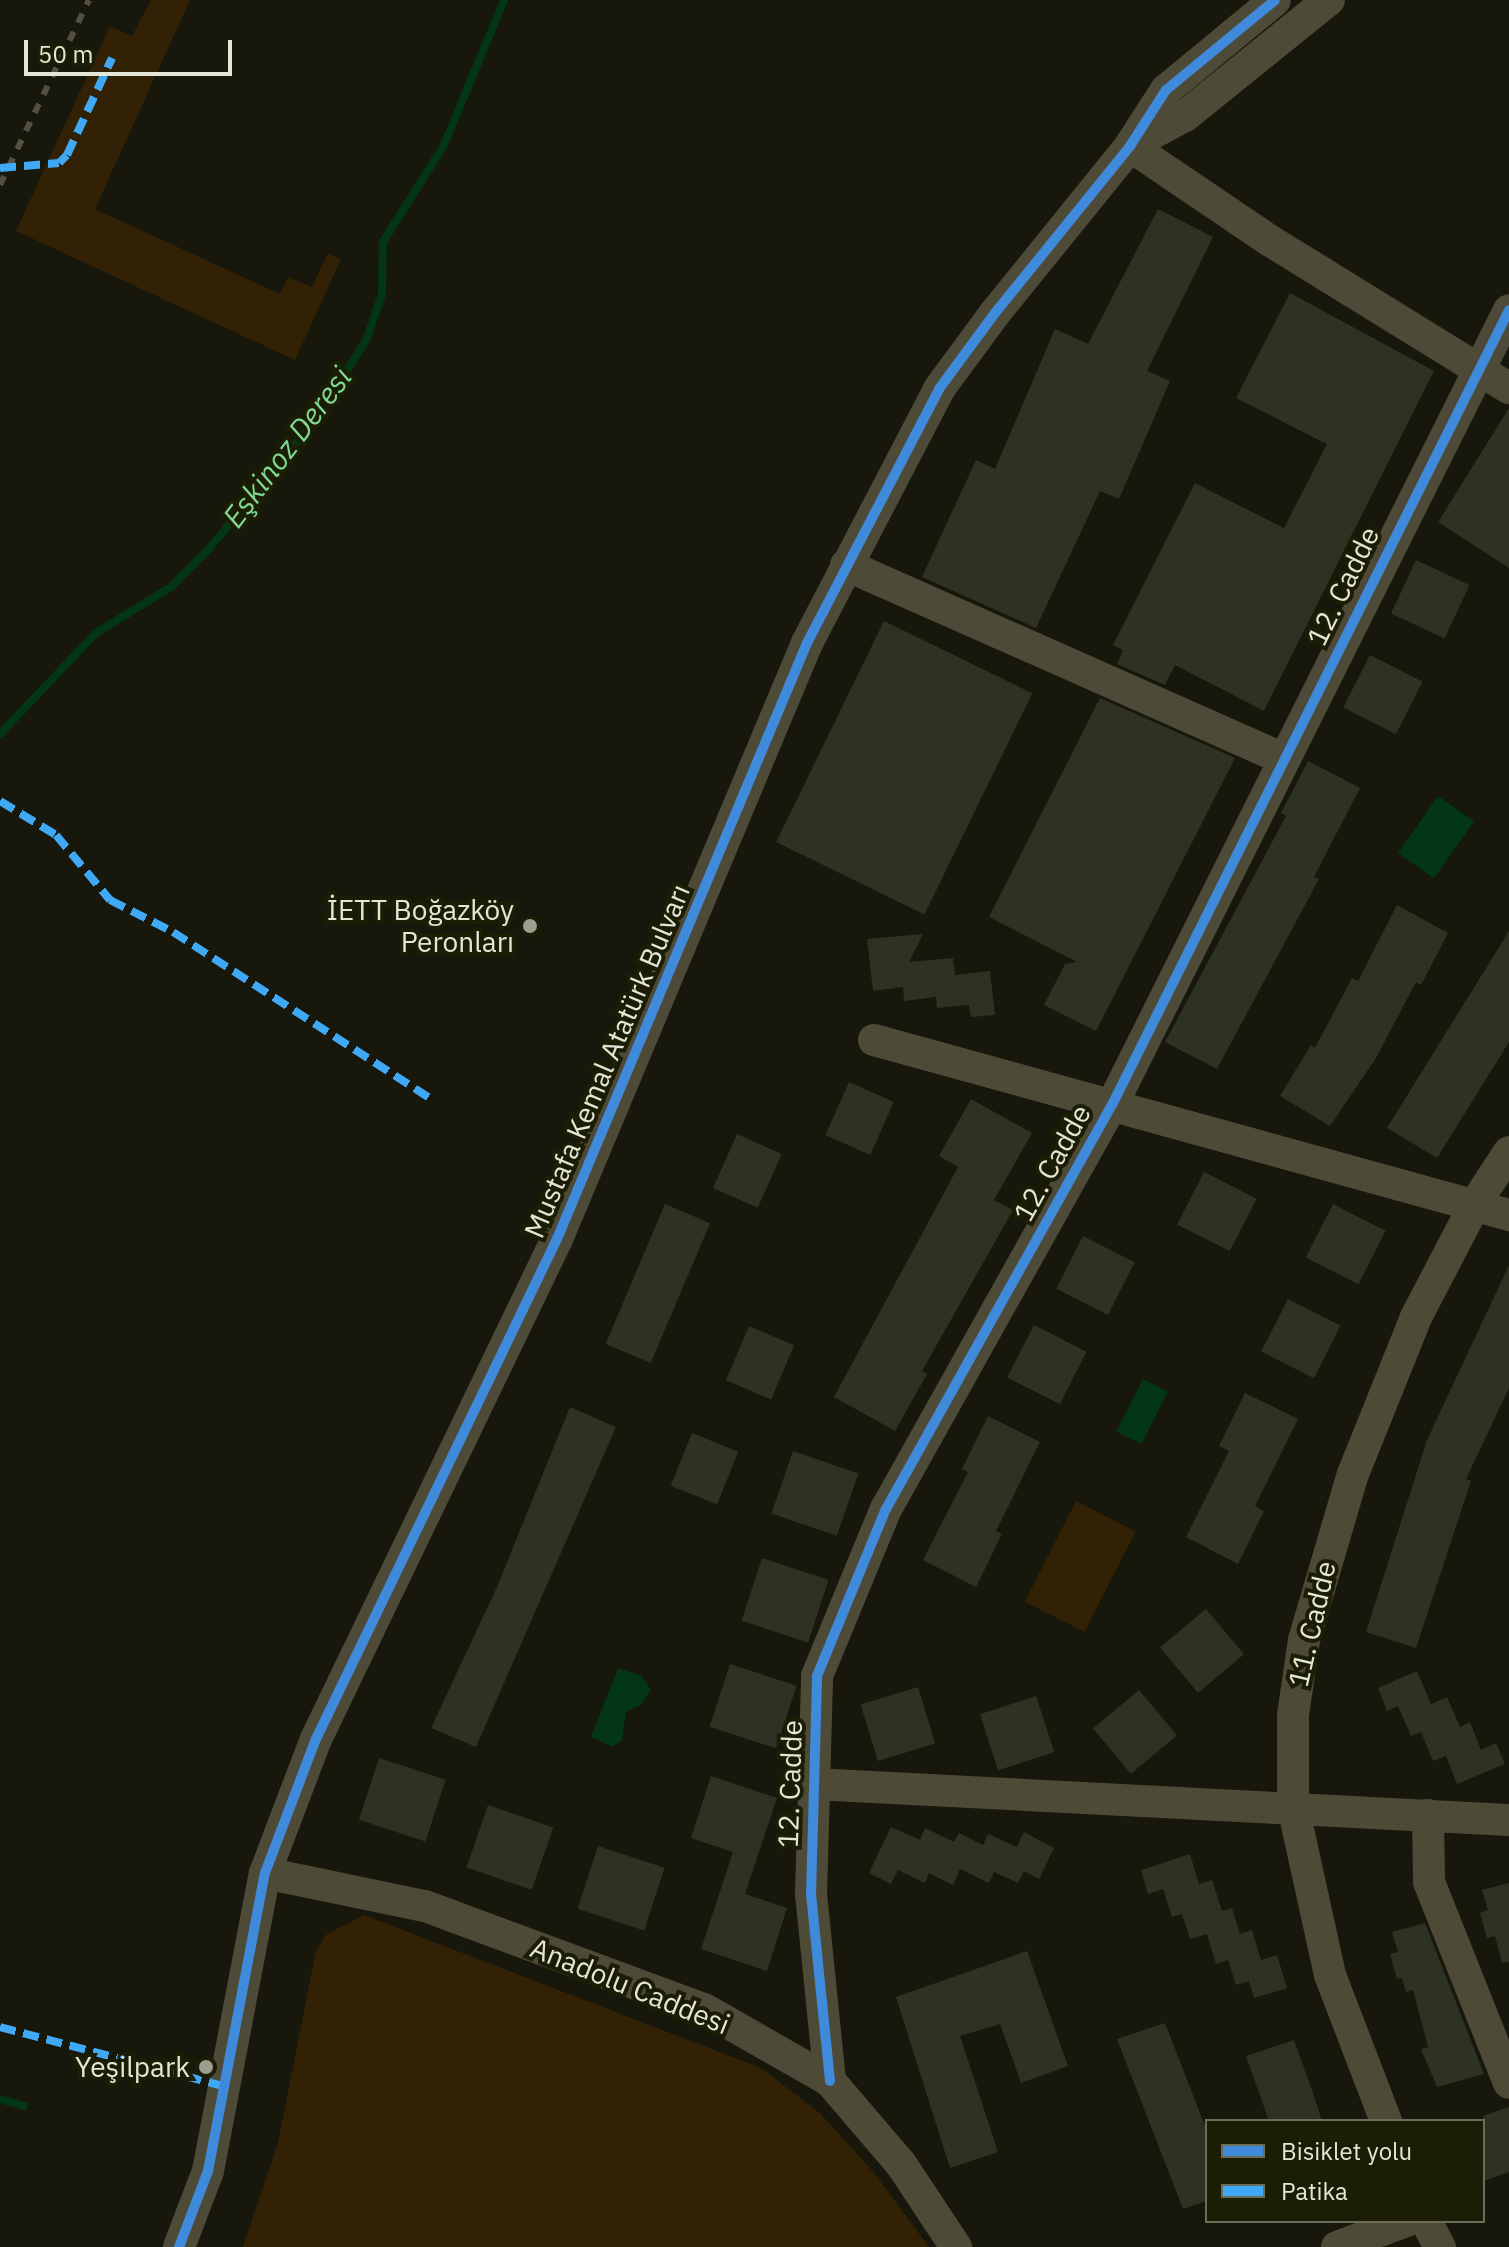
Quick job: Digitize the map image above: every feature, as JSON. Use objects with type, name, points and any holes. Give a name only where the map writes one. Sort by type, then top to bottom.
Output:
[{"type":"street","name":"Mustafa Kemal Atatürk Bulvarı","points":[[179,2247],[208,2171],[265,1873],[316,1739],[557,1239],[807,643],[846,565],[939,389],[1130,146],[1166,90],[1276,7],[1329,0]]},
{"type":"street","points":[[1130,146],[1269,240],[1509,388]]},
{"type":"street","name":"12. Cadde","points":[[830,2081],[811,1895],[817,1676],[886,1509],[1113,1103],[1477,367],[1509,310]]},
{"type":"street","points":[[846,565],[1284,759]]},
{"type":"street","points":[[874,1040],[1113,1103],[1509,1215]]},
{"type":"street","name":"11. Cadde","points":[[1385,2119],[1330,1975],[1293,1807],[1293,1715],[1304,1640],[1326,1557],[1416,1317],[1475,1204],[1509,1152]]},
{"type":"street","points":[[814,1784],[1509,1820]]},
{"type":"street","points":[[1428,1815],[1429,1882],[1509,2083]]},
{"type":"street","name":"Anadolu Caddesi","points":[[265,1873],[425,1906],[704,2009],[830,2081],[901,2164],[956,2247]]},
{"type":"street","points":[[1337,2247],[1401,2223]]},
{"type":"street","points":[[1427,2223],[1440,2247]]},
{"type":"shaded area","points":[[151,0],[190,0],[95,209],[280,294],[288,277],[312,287],[328,253],[341,259],[295,360],[16,231],[110,26],[132,36]]},
{"type":"shaded area","points":[[1438,796],[1474,821],[1434,879],[1398,853]]},
{"type":"shaded area","points":[[1143,1379],[1168,1392],[1141,1444],[1116,1432]]},
{"type":"shaded area","points":[[1076,1501],[1136,1531],[1084,1632],[1025,1602]]},
{"type":"shaded area","points":[[618,1668],[642,1676],[651,1690],[641,1705],[626,1712],[622,1740],[613,1747],[591,1737]]},
{"type":"shaded area","points":[[364,1915],[761,2068],[820,2113],[875,2174],[929,2247],[243,2247],[278,2143],[316,1950],[327,1934]]},
{"type":"building","points":[[1158,209],[1213,237],[1147,371],[1170,381],[1119,499],[1100,491],[1036,628],[922,577],[976,460],[995,469],[1055,329],[1088,344]]},
{"type":"building","points":[[1290,293],[1434,371],[1264,711],[1175,665],[1165,685],[1117,664],[1123,650],[1113,645],[1195,483],[1284,528],[1327,444],[1236,398]]},
{"type":"building","points":[[1509,408],[1509,568],[1438,522]]},
{"type":"building","points":[[1416,560],[1469,585],[1445,638],[1391,613]]},
{"type":"building","points":[[884,621],[1032,693],[924,914],[776,842]]},
{"type":"building","points":[[1370,655],[1423,682],[1396,734],[1343,708]]},
{"type":"building","points":[[1100,698],[1235,758],[1096,1031],[1044,1005],[1065,964],[1077,962],[989,917]]},
{"type":"building","points":[[1308,761],[1360,788],[1314,877],[1319,879],[1217,1069],[1165,1042],[1286,816],[1281,813]]},
{"type":"building","points":[[1397,905],[1448,933],[1421,985],[1416,982],[1376,1058],[1330,1126],[1280,1096],[1311,1045],[1315,1048],[1352,978],[1358,981]]},
{"type":"building","points":[[1509,931],[1509,1042],[1437,1158],[1387,1128]]},
{"type":"building","points":[[923,934],[909,962],[953,958],[955,975],[990,971],[995,1015],[971,1017],[969,1005],[937,1008],[936,997],[904,1001],[903,987],[873,991],[867,939]]},
{"type":"building","points":[[849,1082],[894,1102],[870,1155],[825,1135]]},
{"type":"building","points":[[971,1099],[1032,1133],[994,1200],[1013,1210],[922,1371],[927,1374],[895,1431],[834,1397],[958,1167],[939,1156]]},
{"type":"building","points":[[737,1134],[782,1154],[758,1208],[713,1188]]},
{"type":"building","points":[[1204,1172],[1257,1199],[1230,1251],[1177,1225]]},
{"type":"building","points":[[665,1204],[710,1223],[651,1363],[606,1344]]},
{"type":"building","points":[[1333,1204],[1386,1231],[1358,1284],[1306,1257]]},
{"type":"building","points":[[1083,1236],[1135,1262],[1108,1315],[1056,1289]]},
{"type":"building","points":[[1509,1265],[1509,1388],[1466,1479],[1471,1481],[1416,1648],[1366,1632],[1427,1440]]},
{"type":"building","points":[[1288,1299],[1341,1326],[1314,1378],[1261,1352]]},
{"type":"building","points":[[1034,1325],[1087,1352],[1060,1404],[1007,1378]]},
{"type":"building","points":[[749,1326],[794,1345],[771,1399],[726,1380]]},
{"type":"building","points":[[1245,1393],[1298,1419],[1255,1506],[1264,1511],[1238,1564],[1186,1537],[1229,1451],[1219,1446]]},
{"type":"building","points":[[570,1407],[616,1427],[476,1747],[431,1728],[497,1587]]},
{"type":"building","points":[[988,1416],[1040,1442],[996,1531],[1002,1534],[976,1587],[923,1560],[968,1472],[962,1469]]},
{"type":"building","points":[[692,1433],[738,1452],[717,1505],[671,1486]]},
{"type":"building","points":[[793,1451],[858,1473],[837,1536],[772,1513]]},
{"type":"building","points":[[762,1558],[829,1580],[808,1642],[742,1621]]},
{"type":"building","points":[[1206,1609],[1244,1654],[1198,1693],[1160,1648]]},
{"type":"building","points":[[730,1664],[797,1686],[776,1748],[710,1727]]},
{"type":"building","points":[[1417,1671],[1431,1704],[1447,1697],[1460,1727],[1470,1722],[1481,1750],[1496,1743],[1505,1764],[1457,1784],[1446,1756],[1433,1761],[1421,1732],[1411,1736],[1398,1706],[1387,1711],[1378,1688]]},
{"type":"building","points":[[918,1687],[935,1743],[878,1761],[861,1705]]},
{"type":"building","points":[[1139,1690],[1177,1735],[1131,1774],[1093,1729]]},
{"type":"building","points":[[1036,1696],[1054,1752],[998,1770],[980,1714]]},
{"type":"building","points":[[379,1758],[446,1780],[425,1841],[359,1820]]},
{"type":"building","points":[[711,1776],[777,1798],[745,1894],[787,1908],[767,1971],[701,1949],[733,1852],[691,1838]]},
{"type":"building","points":[[488,1805],[553,1827],[532,1890],[467,1867]]},
{"type":"building","points":[[891,1827],[920,1840],[925,1828],[954,1842],[959,1833],[983,1845],[988,1834],[1017,1847],[1024,1832],[1054,1848],[1039,1879],[1024,1871],[1018,1883],[994,1872],[989,1883],[960,1869],[953,1885],[929,1873],[925,1883],[898,1870],[891,1884],[869,1873]]},
{"type":"building","points":[[598,1846],[665,1868],[644,1930],[578,1909]]},
{"type":"building","points":[[1190,1854],[1199,1884],[1212,1880],[1222,1911],[1232,1908],[1240,1934],[1252,1930],[1261,1960],[1277,1955],[1287,1988],[1254,1998],[1249,1981],[1236,1985],[1228,1960],[1216,1964],[1207,1934],[1190,1939],[1182,1914],[1172,1917],[1163,1889],[1148,1894],[1141,1870]]},
{"type":"building","points":[[1509,1883],[1509,1962],[1502,1963],[1495,1936],[1487,1938],[1480,1913],[1488,1910],[1482,1890]]},
{"type":"building","points":[[1425,1923],[1484,2074],[1437,2087],[1421,2049],[1428,2047],[1413,1990],[1406,1992],[1402,1978],[1397,1979],[1390,1954],[1398,1952],[1392,1932]]},
{"type":"building","points":[[1027,1951],[1068,2066],[1021,2083],[1000,2024],[960,2036],[998,2152],[950,2168],[896,1997]]},
{"type":"building","points":[[1165,2023],[1205,2126],[1205,2202],[1183,2209],[1117,2039]]},
{"type":"building","points":[[1294,2040],[1321,2119],[1268,2119],[1246,2056]]},
{"type":"building","points":[[1509,2107],[1509,2172],[1485,2180],[1485,2119],[1483,2116]]},
{"type":"waterway","name":"Eşkinoz Deresi","points":[[0,734],[96,633],[171,587],[208,550],[309,428],[366,341],[382,294],[383,242],[444,145],[504,0]]},
{"type":"waterway","points":[[0,2099],[24,2106]]},
{"type":"railway","points":[[0,185],[89,0]]},
{"type":"marked path","points":[[0,168],[59,163],[67,155],[112,58]]},
{"type":"marked path","points":[[0,801],[56,835],[110,900],[173,932],[433,1100]]},
{"type":"marked path","points":[[0,2027],[223,2086]]},
{"type":"cycle path","points":[[179,2247],[208,2171],[265,1873],[316,1739],[557,1239],[807,643],[939,389],[995,313],[1130,146],[1166,90],[1275,0]]},
{"type":"cycle path","points":[[830,2081],[811,1895],[817,1676],[886,1509],[1113,1103],[1509,310]]},
{"type":"place","name":"İETT Boğazköy Peronları","points":[[530,926]]},
{"type":"place","name":"Yeşilpark","points":[[206,2067]]}]
